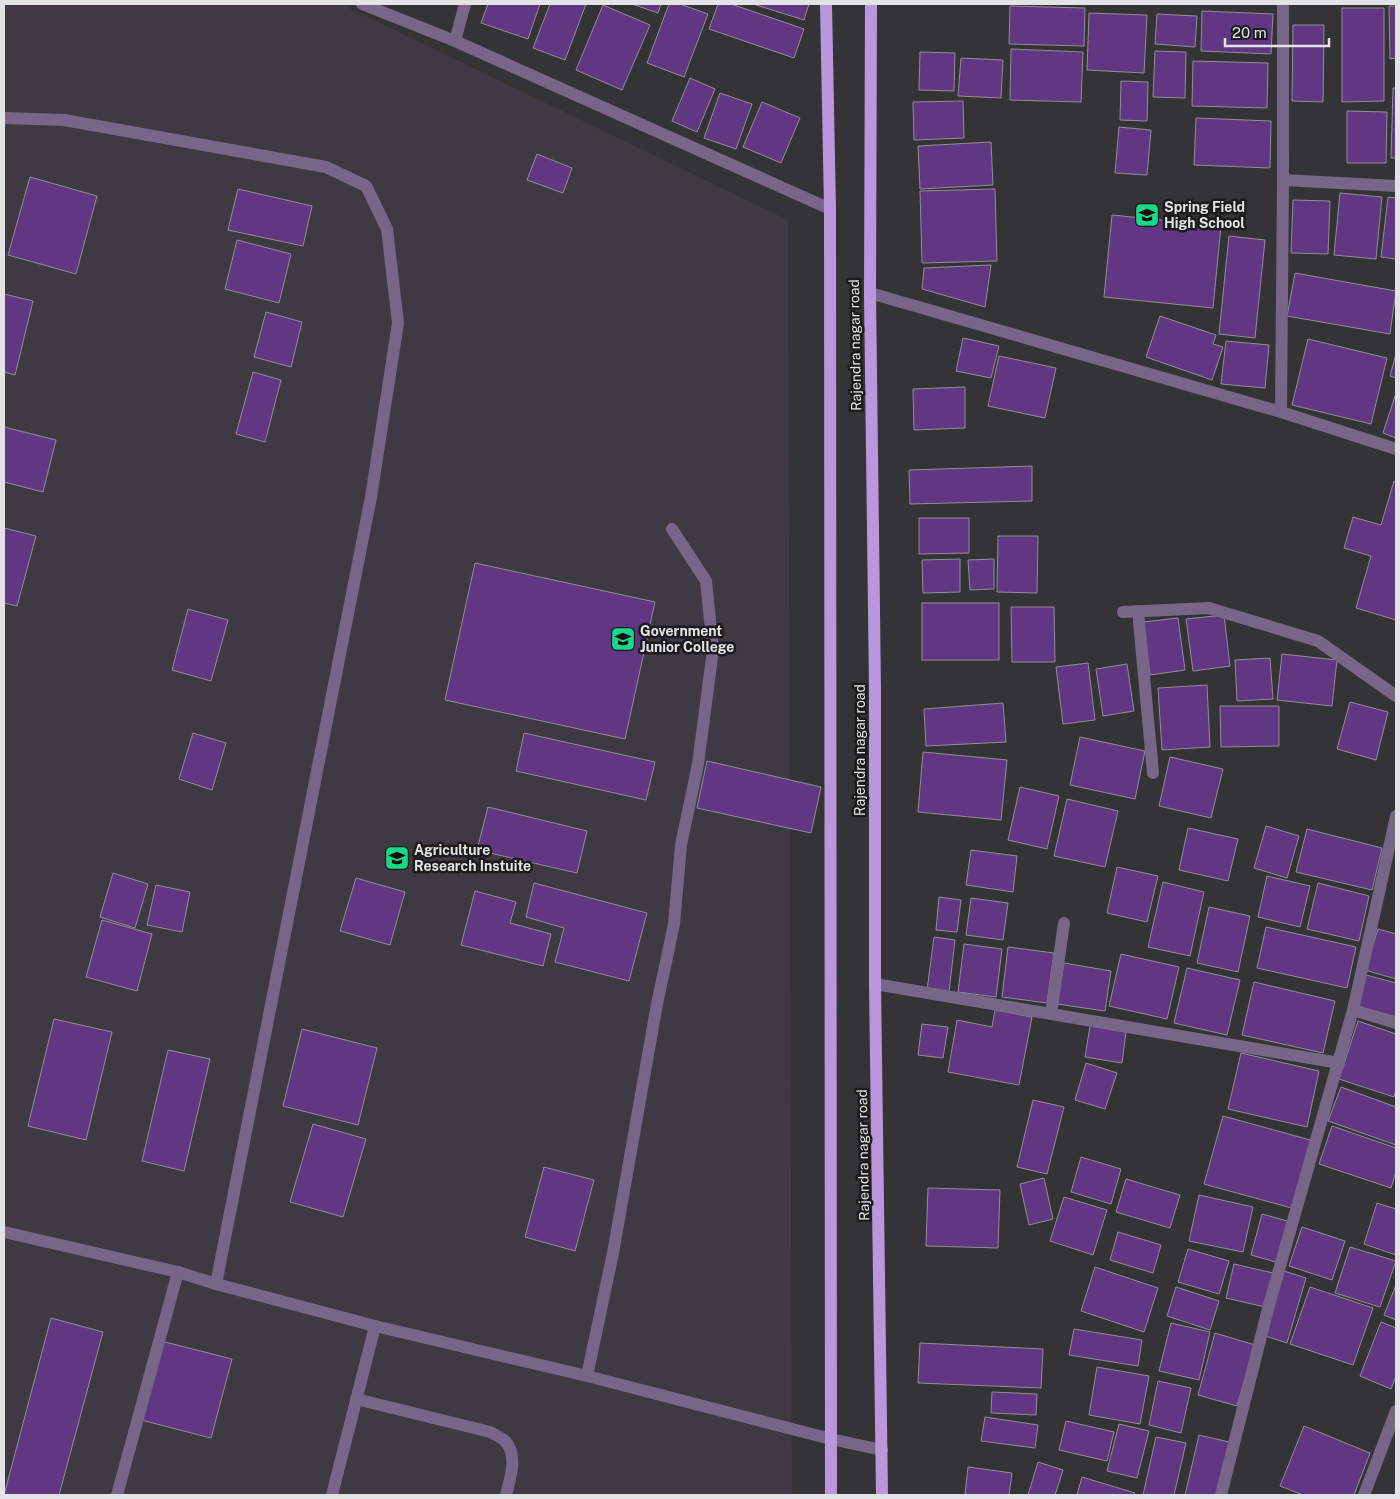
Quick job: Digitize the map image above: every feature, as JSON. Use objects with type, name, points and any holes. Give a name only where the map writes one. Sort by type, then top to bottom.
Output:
[{"type":"main road","name":"Rajendra nagar road","points":[[826,4],[830,209],[831,1495]]},
{"type":"main road","name":"Rajendra nagar road","points":[[871,4],[870,293],[875,689],[875,984],[882,1495]]},
{"type":"street","points":[[362,4],[455,41],[830,209]]},
{"type":"street","points":[[455,41],[465,4]]},
{"type":"street","points":[[1281,412],[1284,180],[1283,4]]},
{"type":"street","points":[[4,118],[64,120],[326,167],[366,186],[387,229],[398,323],[371,497],[216,1284]]},
{"type":"street","points":[[1284,180],[1396,186]]},
{"type":"street","points":[[870,293],[1281,412],[1396,449]]},
{"type":"street","points":[[587,1376],[613,1253],[657,1004],[674,924],[681,845],[698,764],[713,650],[706,581],[672,529]]},
{"type":"street","points":[[1123,612],[1209,608],[1318,640],[1396,696]]},
{"type":"street","points":[[1138,611],[1153,772]]},
{"type":"street","points":[[1221,1495],[1269,1305],[1353,1010],[1396,816]]},
{"type":"street","points":[[1051,1014],[1064,923]]},
{"type":"street","points":[[875,984],[1339,1063]]},
{"type":"street","points":[[1353,1010],[1396,1023]]},
{"type":"street","points":[[4,1232],[178,1272],[216,1284],[375,1326],[587,1376],[831,1439],[882,1450]]},
{"type":"street","points":[[116,1495],[178,1272]]},
{"type":"street","points":[[332,1495],[375,1326]]},
{"type":"street","points":[[356,1399],[490,1432],[504,1441],[512,1452],[512,1474],[506,1495]]},
{"type":"street","points":[[1364,1495],[1396,1411]]},
{"type":"shaded area","name":"Agriculture Research Instuite","points":[[4,4],[341,4],[788,220],[792,1495],[4,1495]]},
{"type":"building","points":[[488,4],[540,4],[528,39],[481,23]]},
{"type":"building","points":[[550,4],[586,4],[565,60],[533,48]]},
{"type":"building","points":[[632,4],[661,4],[658,13]]},
{"type":"building","points":[[669,4],[680,4],[708,14],[684,77],[647,63]]},
{"type":"building","points":[[718,4],[731,4],[804,29],[794,58],[709,29]]},
{"type":"building","points":[[753,4],[809,4],[804,20]]},
{"type":"building","points":[[603,5],[650,25],[622,90],[576,70]]},
{"type":"building","points":[[1010,6],[1085,8],[1084,46],[1009,44]]},
{"type":"building","points":[[1389,6],[1396,6],[1396,58],[1390,59]]},
{"type":"building","points":[[1342,8],[1384,8],[1384,101],[1342,102]]},
{"type":"building","points":[[1202,11],[1273,14],[1271,54],[1201,51]]},
{"type":"building","points":[[1089,13],[1147,15],[1144,73],[1087,70]]},
{"type":"building","points":[[1157,14],[1197,16],[1195,47],[1155,44]]},
{"type":"building","points":[[1293,25],[1324,25],[1323,102],[1292,101]]},
{"type":"building","points":[[1011,49],[1083,52],[1081,102],[1010,100]]},
{"type":"building","points":[[1155,51],[1186,52],[1185,98],[1153,97]]},
{"type":"building","points":[[920,52],[955,53],[954,91],[919,90]]},
{"type":"building","points":[[961,58],[1003,60],[1001,98],[958,96]]},
{"type":"building","points":[[1193,61],[1268,63],[1267,108],[1192,106]]},
{"type":"building","points":[[690,78],[715,89],[697,132],[672,121]]},
{"type":"building","points":[[1121,81],[1148,82],[1147,121],[1120,120]]},
{"type":"building","points":[[1393,88],[1396,88],[1396,158],[1391,158]]},
{"type":"building","points":[[720,93],[752,104],[736,149],[704,138]]},
{"type":"building","points":[[963,101],[964,138],[914,140],[913,102]]},
{"type":"building","points":[[762,102],[800,118],[781,163],[743,147]]},
{"type":"building","points":[[1347,111],[1387,112],[1386,163],[1347,163]]},
{"type":"building","points":[[1196,118],[1271,121],[1270,168],[1194,165]]},
{"type":"building","points":[[1119,127],[1151,130],[1147,175],[1115,173]]},
{"type":"building","points":[[991,142],[993,185],[920,189],[918,146]]},
{"type":"building","points":[[537,154],[572,168],[563,193],[527,180]]},
{"type":"building","points":[[30,177],[97,196],[76,274],[8,255]]},
{"type":"building","points":[[238,189],[312,206],[303,246],[228,230]]},
{"type":"building","points":[[995,189],[997,261],[922,263],[920,191]]},
{"type":"building","points":[[1340,193],[1382,197],[1376,259],[1334,255]]},
{"type":"building","points":[[1388,197],[1396,198],[1396,259],[1381,257]]},
{"type":"building","points":[[1293,200],[1330,201],[1328,254],[1291,253]]},
{"type":"building","points":[[1112,215],[1221,226],[1213,308],[1104,297]]},
{"type":"building","points":[[1229,236],[1265,240],[1255,338],[1219,334]]},
{"type":"building","points":[[237,240],[291,254],[279,303],[225,289]]},
{"type":"building","points":[[991,265],[985,307],[922,289],[924,268]]},
{"type":"building","points":[[1295,273],[1396,291],[1390,334],[1287,316]]},
{"type":"building","points":[[4,294],[33,301],[15,375],[4,372]]},
{"type":"building","points":[[266,312],[302,322],[291,367],[254,357]]},
{"type":"building","points":[[1160,316],[1216,335],[1213,344],[1223,347],[1212,380],[1146,357]]},
{"type":"building","points":[[963,338],[999,346],[991,378],[956,371]]},
{"type":"building","points":[[1308,339],[1387,358],[1371,424],[1292,405]]},
{"type":"building","points":[[1226,341],[1269,345],[1265,388],[1221,384]]},
{"type":"building","points":[[1396,354],[1396,378],[1390,376]]},
{"type":"building","points":[[999,356],[1056,368],[1045,418],[988,406]]},
{"type":"building","points":[[253,372],[281,380],[265,442],[236,434]]},
{"type":"building","points":[[965,387],[965,428],[914,430],[913,389]]},
{"type":"building","points":[[1396,393],[1396,438],[1383,433]]},
{"type":"building","points":[[4,427],[56,440],[43,492],[4,482]]},
{"type":"building","points":[[1032,466],[1032,501],[910,504],[909,470]]},
{"type":"building","points":[[1394,481],[1396,482],[1396,620],[1356,608],[1371,556],[1344,548],[1353,517],[1381,525]]},
{"type":"building","points":[[919,518],[969,518],[969,553],[919,554]]},
{"type":"building","points":[[4,528],[36,536],[17,606],[4,603]]},
{"type":"building","points":[[998,536],[1038,536],[1037,593],[997,592]]},
{"type":"building","points":[[960,559],[960,592],[923,593],[922,560]]},
{"type":"building","points":[[994,559],[994,589],[970,590],[968,560]]},
{"type":"building","points":[[475,563],[655,602],[625,739],[445,700]]},
{"type":"building","points":[[922,603],[999,603],[999,660],[922,660]]},
{"type":"building","points":[[1011,607],[1054,607],[1055,662],[1012,662]]},
{"type":"building","points":[[188,609],[228,620],[211,681],[172,670]]},
{"type":"building","points":[[1224,615],[1230,666],[1193,671],[1186,619]]},
{"type":"building","points":[[1178,618],[1185,670],[1150,675],[1143,622]]},
{"type":"building","points":[[1282,654],[1337,660],[1332,706],[1277,700]]},
{"type":"building","points":[[1270,658],[1273,699],[1237,701],[1235,660]]},
{"type":"building","points":[[1088,663],[1095,720],[1063,724],[1056,667]]},
{"type":"building","points":[[1127,664],[1134,711],[1103,716],[1096,669]]},
{"type":"building","points":[[1207,685],[1210,747],[1162,750],[1158,688]]},
{"type":"building","points":[[1350,702],[1388,712],[1376,760],[1337,749]]},
{"type":"building","points":[[1003,703],[1006,742],[926,746],[924,709]]},
{"type":"building","points":[[1220,706],[1279,706],[1279,746],[1221,747]]},
{"type":"building","points":[[193,733],[226,743],[212,790],[179,779]]},
{"type":"building","points":[[524,733],[655,762],[646,800],[516,771]]},
{"type":"building","points":[[1080,737],[1145,751],[1135,799],[1070,785]]},
{"type":"building","points":[[923,752],[1007,760],[1001,820],[918,812]]},
{"type":"building","points":[[1170,757],[1223,769],[1211,818],[1159,806]]},
{"type":"building","points":[[707,761],[821,787],[811,833],[697,808]]},
{"type":"building","points":[[1020,787],[1059,796],[1047,849],[1008,840]]},
{"type":"building","points":[[1067,799],[1118,811],[1105,867],[1054,856]]},
{"type":"building","points":[[488,807],[587,831],[577,873],[477,850]]},
{"type":"building","points":[[1266,826],[1299,836],[1287,878],[1254,868]]},
{"type":"building","points":[[1188,828],[1238,839],[1228,881],[1179,870]]},
{"type":"building","points":[[1307,829],[1382,848],[1372,890],[1296,872]]},
{"type":"building","points":[[971,850],[1017,856],[1013,892],[966,885]]},
{"type":"building","points":[[1117,867],[1158,876],[1147,922],[1107,913]]},
{"type":"building","points":[[113,873],[148,884],[135,928],[100,917]]},
{"type":"building","points":[[1267,876],[1310,886],[1300,927],[1258,917]]},
{"type":"building","points":[[356,878],[405,892],[390,945],[340,931]]},
{"type":"building","points":[[1163,882],[1204,892],[1190,956],[1148,947]]},
{"type":"building","points":[[534,883],[647,913],[629,981],[555,962],[564,928],[526,917]]},
{"type":"building","points":[[1318,883],[1369,896],[1359,941],[1307,929]]},
{"type":"building","points":[[156,885],[190,892],[182,932],[147,925]]},
{"type":"building","points":[[475,891],[516,902],[510,923],[551,934],[543,966],[461,945]]},
{"type":"building","points":[[939,897],[961,900],[957,932],[936,930]]},
{"type":"building","points":[[971,898],[1008,903],[1003,940],[966,935]]},
{"type":"building","points":[[1209,907],[1250,916],[1238,972],[1197,963]]},
{"type":"building","points":[[102,920],[152,934],[137,991],[86,977]]},
{"type":"building","points":[[1266,927],[1356,947],[1347,988],[1257,968]]},
{"type":"building","points":[[1378,929],[1396,934],[1396,979],[1365,970]]},
{"type":"building","points":[[934,937],[955,940],[949,992],[927,990]]},
{"type":"building","points":[[964,944],[1002,949],[996,997],[958,992]]},
{"type":"building","points":[[1008,947],[1054,953],[1047,1003],[1002,997]]},
{"type":"building","points":[[1121,954],[1179,967],[1167,1019],[1109,1006]]},
{"type":"building","points":[[1064,963],[1111,971],[1105,1011],[1057,1004]]},
{"type":"building","points":[[1187,968],[1240,980],[1227,1035],[1174,1023]]},
{"type":"building","points":[[1366,975],[1396,983],[1396,1017],[1357,1006]]},
{"type":"building","points":[[1254,982],[1335,1001],[1323,1053],[1242,1035]]},
{"type":"building","points":[[995,1010],[1032,1017],[1019,1085],[948,1072],[957,1020],[992,1027]]},
{"type":"building","points":[[54,1019],[112,1032],[86,1140],[28,1126]]},
{"type":"building","points":[[1358,1021],[1396,1034],[1396,1090],[1394,1097],[1339,1079]]},
{"type":"building","points":[[922,1024],[948,1027],[943,1058],[918,1055]]},
{"type":"building","points":[[1090,1026],[1126,1032],[1122,1063],[1085,1057]]},
{"type":"building","points":[[302,1029],[377,1048],[358,1125],[283,1106]]},
{"type":"building","points":[[168,1050],[210,1059],[184,1171],[142,1161]]},
{"type":"building","points":[[1241,1053],[1319,1071],[1307,1127],[1228,1109]]},
{"type":"building","points":[[1086,1063],[1117,1073],[1105,1109],[1075,1100]]},
{"type":"building","points":[[1341,1087],[1396,1107],[1396,1145],[1328,1121]]},
{"type":"building","points":[[1033,1100],[1064,1107],[1047,1174],[1017,1167]]},
{"type":"building","points":[[1223,1116],[1314,1141],[1295,1209],[1204,1184]]},
{"type":"building","points":[[313,1124],[366,1139],[343,1217],[290,1202]]},
{"type":"building","points":[[1332,1126],[1396,1148],[1396,1172],[1391,1188],[1319,1164]]},
{"type":"building","points":[[1081,1157],[1121,1169],[1111,1204],[1071,1192]]},
{"type":"building","points":[[544,1167],[594,1180],[575,1251],[525,1237]]},
{"type":"building","points":[[1044,1178],[1053,1219],[1029,1225],[1020,1184]]},
{"type":"building","points":[[1126,1179],[1180,1195],[1170,1228],[1116,1212]]},
{"type":"building","points":[[928,1188],[1000,1190],[998,1248],[926,1246]]},
{"type":"building","points":[[1199,1195],[1253,1207],[1243,1252],[1189,1241]]},
{"type":"building","points":[[1064,1197],[1107,1210],[1093,1255],[1050,1241]]},
{"type":"building","points":[[1377,1203],[1396,1209],[1396,1255],[1364,1244]]},
{"type":"building","points":[[1262,1214],[1291,1222],[1279,1263],[1251,1255]]},
{"type":"building","points":[[1302,1227],[1345,1241],[1332,1280],[1289,1266]]},
{"type":"building","points":[[1118,1232],[1161,1245],[1153,1273],[1110,1260]]},
{"type":"building","points":[[1350,1247],[1396,1261],[1380,1307],[1335,1293]]},
{"type":"building","points":[[1188,1249],[1229,1261],[1219,1294],[1178,1282]]},
{"type":"building","points":[[1234,1264],[1273,1273],[1265,1307],[1226,1298]]},
{"type":"building","points":[[1095,1267],[1158,1288],[1144,1332],[1081,1311]]},
{"type":"building","points":[[1281,1270],[1306,1278],[1287,1343],[1262,1335]]},
{"type":"building","points":[[1396,1285],[1396,1320],[1384,1315]]},
{"type":"building","points":[[1176,1287],[1219,1301],[1210,1330],[1167,1316]]},
{"type":"building","points":[[1310,1287],[1373,1308],[1353,1365],[1290,1344]]},
{"type":"building","points":[[51,1318],[103,1332],[59,1495],[4,1495]]},
{"type":"building","points":[[1381,1322],[1396,1328],[1396,1376],[1391,1389],[1360,1376]]},
{"type":"building","points":[[1171,1323],[1210,1332],[1199,1380],[1159,1371]]},
{"type":"building","points":[[1074,1329],[1142,1340],[1138,1366],[1069,1355]]},
{"type":"building","points":[[1215,1333],[1255,1345],[1237,1406],[1198,1395]]},
{"type":"building","points":[[161,1341],[232,1359],[211,1438],[141,1420]]},
{"type":"building","points":[[920,1343],[1043,1349],[1041,1388],[918,1383]]},
{"type":"building","points":[[1097,1367],[1149,1376],[1140,1424],[1089,1415]]},
{"type":"building","points":[[1158,1381],[1191,1388],[1181,1433],[1149,1425]]},
{"type":"building","points":[[992,1392],[1037,1394],[1036,1415],[991,1413]]},
{"type":"building","points":[[985,1417],[1038,1425],[1035,1448],[981,1441]]},
{"type":"building","points":[[1066,1421],[1114,1432],[1107,1461],[1059,1450]]},
{"type":"building","points":[[1119,1424],[1149,1431],[1137,1478],[1107,1471]]},
{"type":"building","points":[[1304,1426],[1370,1453],[1354,1495],[1303,1495],[1280,1486]]},
{"type":"building","points":[[1199,1435],[1229,1442],[1217,1495],[1185,1495]]},
{"type":"building","points":[[1156,1437],[1186,1443],[1174,1495],[1143,1495]]},
{"type":"building","points":[[1038,1462],[1063,1470],[1055,1495],[1028,1495]]},
{"type":"building","points":[[968,1467],[1012,1473],[1009,1495],[965,1495]]},
{"type":"building","points":[[1082,1477],[1135,1493],[1134,1495],[1077,1495]]},
{"type":"place","name":"Spring Field High School","points":[[1147,215]]},
{"type":"place","name":"Government Junior College","points":[[623,639]]},
{"type":"place","name":"Agriculture Research Instuite","points":[[397,858]]}]
